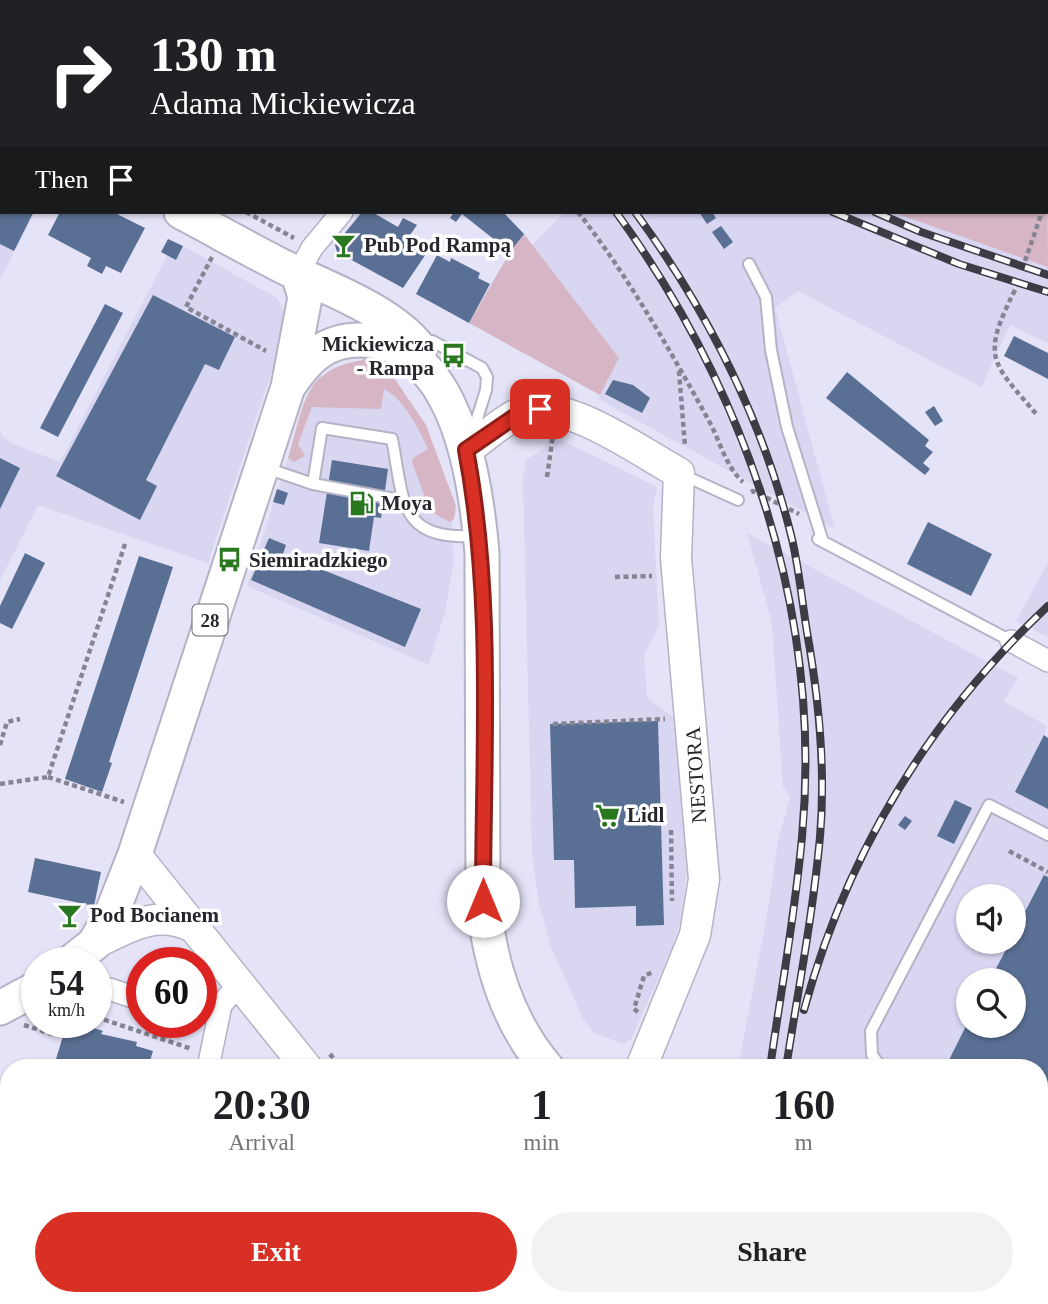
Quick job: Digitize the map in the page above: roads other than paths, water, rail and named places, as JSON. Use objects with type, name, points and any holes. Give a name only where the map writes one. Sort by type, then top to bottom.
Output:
[{"type":"main road","name":"28","points":[[185,214],[298,274],[321,281],[413,340],[426,357],[457,422],[466,450],[480,535],[483,599],[483,901],[488,940],[498,979],[516,1024],[541,1059]]},
{"type":"main road","points":[[288,387],[305,297],[298,274]]},
{"type":"main road","name":"28","points":[[87,947],[111,915],[135,854],[288,387],[318,351],[334,342],[351,340],[372,340],[398,348],[435,379]]},
{"type":"main road","points":[[6,1014],[21,1001]]},
{"type":"street","points":[[298,274],[312,248],[340,214]]},
{"type":"street","points":[[466,450],[517,415],[549,409],[578,418],[679,473]]},
{"type":"street","name":"NESTORA","points":[[645,1059],[695,935],[704,879],[676,558],[679,473]]},
{"type":"street","points":[[1011,641],[1048,661]]},
{"type":"street","points":[[135,854],[300,1059]]},
{"type":"street","points":[[94,947],[147,919],[179,920],[193,926]]},
{"type":"street","points":[[217,1009],[239,984]]},
{"type":"street","points":[[208,1038],[208,1059]]},
{"type":"lane","points":[[749,264],[766,297],[771,350],[788,427],[819,540],[1011,641]]},
{"type":"lane","points":[[413,340],[432,341],[482,368],[487,377],[486,390],[466,450]]},
{"type":"lane","points":[[313,484],[323,428],[392,439],[405,501],[412,519],[431,532],[447,537],[480,535]]},
{"type":"lane","points":[[260,466],[313,484],[405,501]]},
{"type":"lane","points":[[679,473],[738,500]]},
{"type":"lane","points":[[875,1059],[872,1055],[871,1031],[989,805],[1048,835]]},
{"type":"railway","points":[[617,214],[662,281],[703,354],[738,429],[766,507],[787,588],[800,670],[805,753],[799,866],[771,1059]]},
{"type":"railway","points":[[636,214],[709,327],[749,409],[780,495],[797,562],[818,709],[822,811],[805,953],[787,1059]]},
{"type":"railway","points":[[838,214],[959,264],[1048,292]]},
{"type":"railway","points":[[880,214],[921,232],[1048,275]]},
{"type":"railway","points":[[804,1010],[822,952],[844,896],[898,791],[966,694],[1005,649],[1048,606]]},
{"type":"place","name":"Pub Pod Rampą","points":[[344,245]]},
{"type":"place","name":"Mickiewicza - Rampa","points":[[454,356]]},
{"type":"place","name":"Moya","points":[[361,503]]},
{"type":"place","name":"Siemiradzkiego","points":[[229,560]]},
{"type":"place","name":"Lidl","points":[[607,815]]},
{"type":"place","name":"Pod Bocianem","points":[[70,915]]}]
